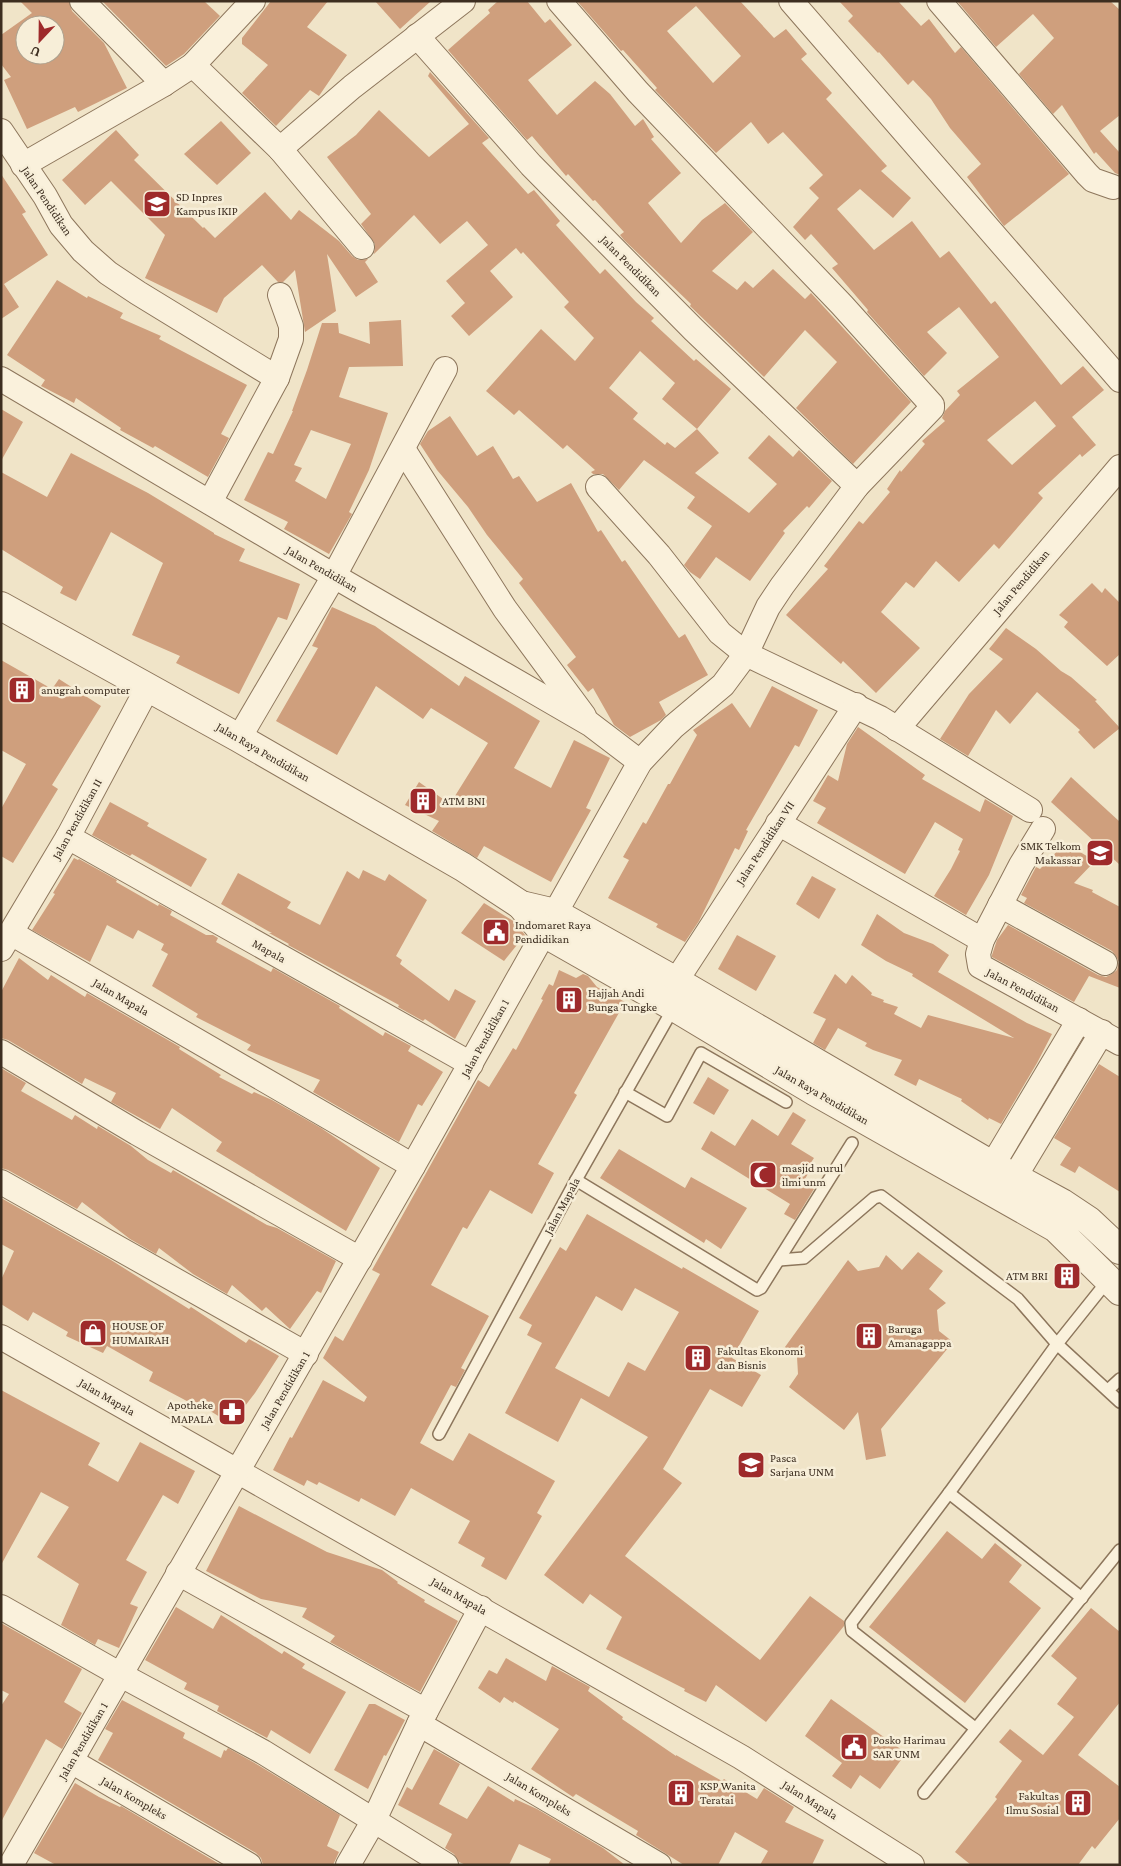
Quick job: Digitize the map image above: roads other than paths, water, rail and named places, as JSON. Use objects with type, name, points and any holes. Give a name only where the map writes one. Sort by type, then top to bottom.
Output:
[{"type":"street","points":[[82,1],[164,84]]},
{"type":"street","points":[[280,149],[352,87],[464,1]]},
{"type":"street","points":[[550,923],[640,762],[673,727],[724,685],[746,654],[768,607],[782,586],[857,486],[932,408],[842,305],[638,92],[560,1]]},
{"type":"street","points":[[791,1],[1120,380]]},
{"type":"street","points":[[939,1],[1087,174],[1093,180],[1113,188]]},
{"type":"street","points":[[23,165],[164,84],[193,65],[239,6]]},
{"type":"street","name":"Jalan Pendidikan","points":[[417,36],[531,165],[694,330],[857,486]]},
{"type":"street","points":[[193,65],[280,149],[362,247]]},
{"type":"street","name":"Jalan Pendidikan","points":[[1,131],[71,238],[108,273],[277,378]]},
{"type":"street","points":[[210,502],[277,378],[289,345],[292,334],[291,326],[280,295]]},
{"type":"street","points":[[239,738],[334,576],[445,369]]},
{"type":"street","name":"Jalan Pendidikan","points":[[1,379],[334,576],[590,724],[640,762]]},
{"type":"street","points":[[403,449],[505,609],[590,724]]},
{"type":"street","name":"Jalan Pendidikan","points":[[897,729],[1120,467]]},
{"type":"street","points":[[598,487],[659,555],[716,628],[746,654],[856,705],[897,729],[1037,820],[1021,865],[982,940],[778,823]]},
{"type":"street","name":"Jalan Raya Pendidikan","points":[[1,606],[239,738],[463,867],[550,923],[674,1008],[727,1053],[814,1091],[997,1181],[1062,1203],[1089,1222],[1120,1250]]},
{"type":"street","name":"Jalan Pendidikan II","points":[[6,941],[68,837],[148,687]]},
{"type":"street","name":"Jalan Pendidikan VII","points":[[676,981],[856,705]]},
{"type":"street","name":"Mapala","points":[[68,837],[471,1064]]},
{"type":"street","points":[[1000,905],[1105,963]]},
{"type":"street","name":"Jalan Raya Pendidikan","points":[[550,923],[676,981],[997,1181],[1062,1232],[1114,1285]]},
{"type":"street","name":"Jalan Pendidikan 1","points":[[11,1862],[306,1354],[550,923]]},
{"type":"street","name":"Jalan Pendidikan","points":[[982,940],[978,961],[980,966],[1111,1037],[997,1181]]},
{"type":"street","name":"Jalan Mapala","points":[[6,941],[413,1166]]},
{"type":"street","points":[[997,1181],[1079,1020]]},
{"type":"street","points":[[1,1052],[137,1133],[360,1258]]},
{"type":"street","points":[[1,1182],[306,1354]]},
{"type":"street","name":"Jalan Mapala","points":[[1,1337],[741,1757],[912,1865]]},
{"type":"street","name":"Jalan Kompleks","points":[[178,1573],[423,1717],[659,1865]]},
{"type":"street","points":[[1,1607],[120,1675],[263,1752],[446,1865]]},
{"type":"street","points":[[348,1865],[374,1820],[423,1717],[481,1608]]},
{"type":"street","name":"Jalan Kompleks","points":[[71,1761],[249,1865]]},
{"type":"lane","name":"Jalan Mapala","points":[[440,1434],[576,1180],[674,1008]]},
{"type":"lane","points":[[625,1092],[666,1116],[701,1053],[727,1053],[786,1102]]},
{"type":"lane","points":[[576,1180],[757,1290],[761,1288],[852,1143]]},
{"type":"lane","points":[[778,1260],[802,1260],[874,1198],[881,1196],[1018,1299],[1057,1344],[1120,1402]]},
{"type":"lane","points":[[975,1728],[852,1631],[852,1621],[949,1493],[1057,1344],[1114,1285]]},
{"type":"lane","points":[[1108,1390],[1120,1379]]},
{"type":"lane","points":[[949,1493],[1082,1598]]},
{"type":"lane","points":[[924,1792],[1119,1552]]},
{"type":"place","name":"SD Inpres Kampus IKIP","points":[[157,204]]},
{"type":"place","name":"anugrah computer","points":[[22,690]]},
{"type":"place","name":"ATM BNI","points":[[423,801]]},
{"type":"place","name":"SMK Telkom Makassar","points":[[1100,853]]},
{"type":"place","name":"Indomaret Raya Pendidikan","points":[[496,932]]},
{"type":"place","name":"Hajjah Andi Bunga Tungke","points":[[569,1000]]},
{"type":"place","name":"masjid nurul ilmi unm","points":[[763,1175]]},
{"type":"place","name":"ATM BRI","points":[[1067,1276]]},
{"type":"place","name":"HOUSE OF HUMAIRAH","points":[[93,1333]]},
{"type":"place","name":"Baruga Amanagappa","points":[[869,1336]]},
{"type":"place","name":"Fakultas Ekonomi dan Bisnis","points":[[698,1358]]},
{"type":"place","name":"Apotheke MAPALA","points":[[232,1412]]},
{"type":"place","name":"Pasca Sarjana UNM","points":[[751,1465]]},
{"type":"place","name":"Posko Harimau SAR UNM","points":[[854,1747]]},
{"type":"place","name":"KSP Wanita Teratai","points":[[681,1793]]},
{"type":"place","name":"Fakultas Ilmu Sosial","points":[[1078,1803]]}]
